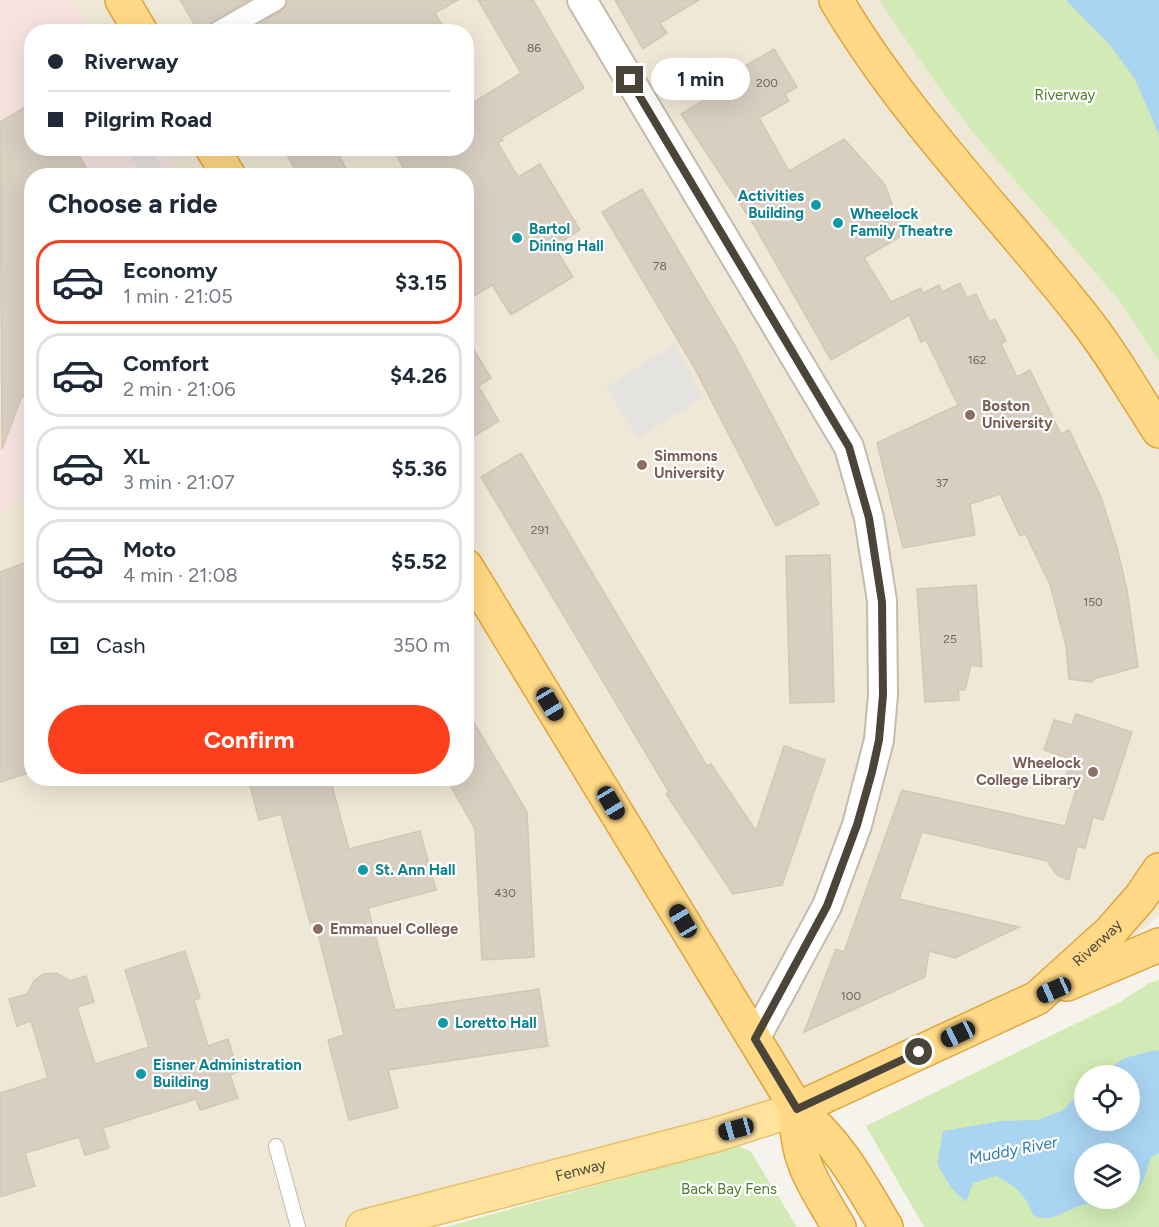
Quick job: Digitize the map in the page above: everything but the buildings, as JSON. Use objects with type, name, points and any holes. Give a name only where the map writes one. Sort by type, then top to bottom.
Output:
[{"type":"highway","points":[[122,0],[136,24]]},
{"type":"highway","points":[[836,0],[876,62],[925,128],[1081,315],[1159,431]]},
{"type":"highway","points":[[1124,377],[1159,454]]},
{"type":"highway","points":[[474,579],[797,1109],[820,1128],[839,1150],[886,1227]]},
{"type":"highway","name":"Riverway","points":[[797,1109],[1037,998],[1111,931],[1140,898],[1159,870]]},
{"type":"highway","points":[[1037,998],[1159,945]]},
{"type":"highway","points":[[797,1109],[797,1142],[803,1164],[839,1227]]},
{"type":"main road","name":"Fenway","points":[[363,1227],[746,1126],[797,1109]]},
{"type":"street","points":[[233,24],[275,0]]},
{"type":"street","points":[[582,0],[849,447],[869,518],[882,602],[883,695],[879,740],[872,772],[857,825],[827,906],[755,1039]]},
{"type":"lane","points":[[276,1146],[298,1227]]},
{"type":"shaded area","points":[[0,0],[1159,0],[1159,915],[1139,933],[1037,998],[797,1109],[363,1227],[0,1227]]},
{"type":"shaded area","points":[[0,0],[72,0],[87,24],[24,24],[24,156],[168,156],[175,168],[24,168],[24,499],[0,514]]},
{"type":"shaded area","points":[[130,156],[155,156],[162,168],[138,168]]},
{"type":"shaded area","points":[[675,344],[703,397],[638,438],[606,387]]},
{"type":"green space","name":"Riverway","points":[[879,0],[1159,0],[1159,361],[1120,301],[977,137],[938,86]]},
{"type":"green space","points":[[1159,980],[1159,1227],[924,1227],[866,1126],[1120,1002],[1149,983]]},
{"type":"green space","name":"Back Bay Fens","points":[[739,1146],[751,1152],[797,1227],[446,1227]]},
{"type":"water","points":[[1066,0],[1159,0],[1159,135],[1135,79],[1110,45]]},
{"type":"water","name":"Muddy River","points":[[1159,1051],[1159,1153],[1151,1157],[1140,1186],[1140,1143],[1074,1143],[1074,1208],[1054,1217],[1045,1218],[1033,1215],[1027,1201],[1019,1191],[996,1176],[973,1183],[966,1202],[952,1189],[937,1164],[943,1131],[1001,1121],[1037,1120],[1062,1111],[1074,1099],[1074,1131],[1140,1131],[1140,1065],[1114,1065],[1125,1058]]},
{"type":"place","name":"Activities Building","points":[[816,205]]},
{"type":"place","name":"Wheelock Family Theatre","points":[[838,223]]},
{"type":"place","name":"Bartol Dining Hall","points":[[517,238]]},
{"type":"place","name":"Boston University","points":[[970,415]]},
{"type":"place","name":"Simmons University","points":[[642,465]]},
{"type":"place","name":"Wheelock College Library","points":[[1093,772]]},
{"type":"place","name":"St. Ann Hall","points":[[363,870]]},
{"type":"place","name":"Emmanuel College","points":[[318,929]]},
{"type":"place","name":"Loretto Hall","points":[[443,1023]]},
{"type":"place","name":"Eisner Administration Building","points":[[141,1074]]},
{"type":"route","points":[[630,80],[849,447],[869,518],[882,602],[883,695],[879,740],[857,825],[827,906],[755,1039],[797,1109],[919,1052]]}]
